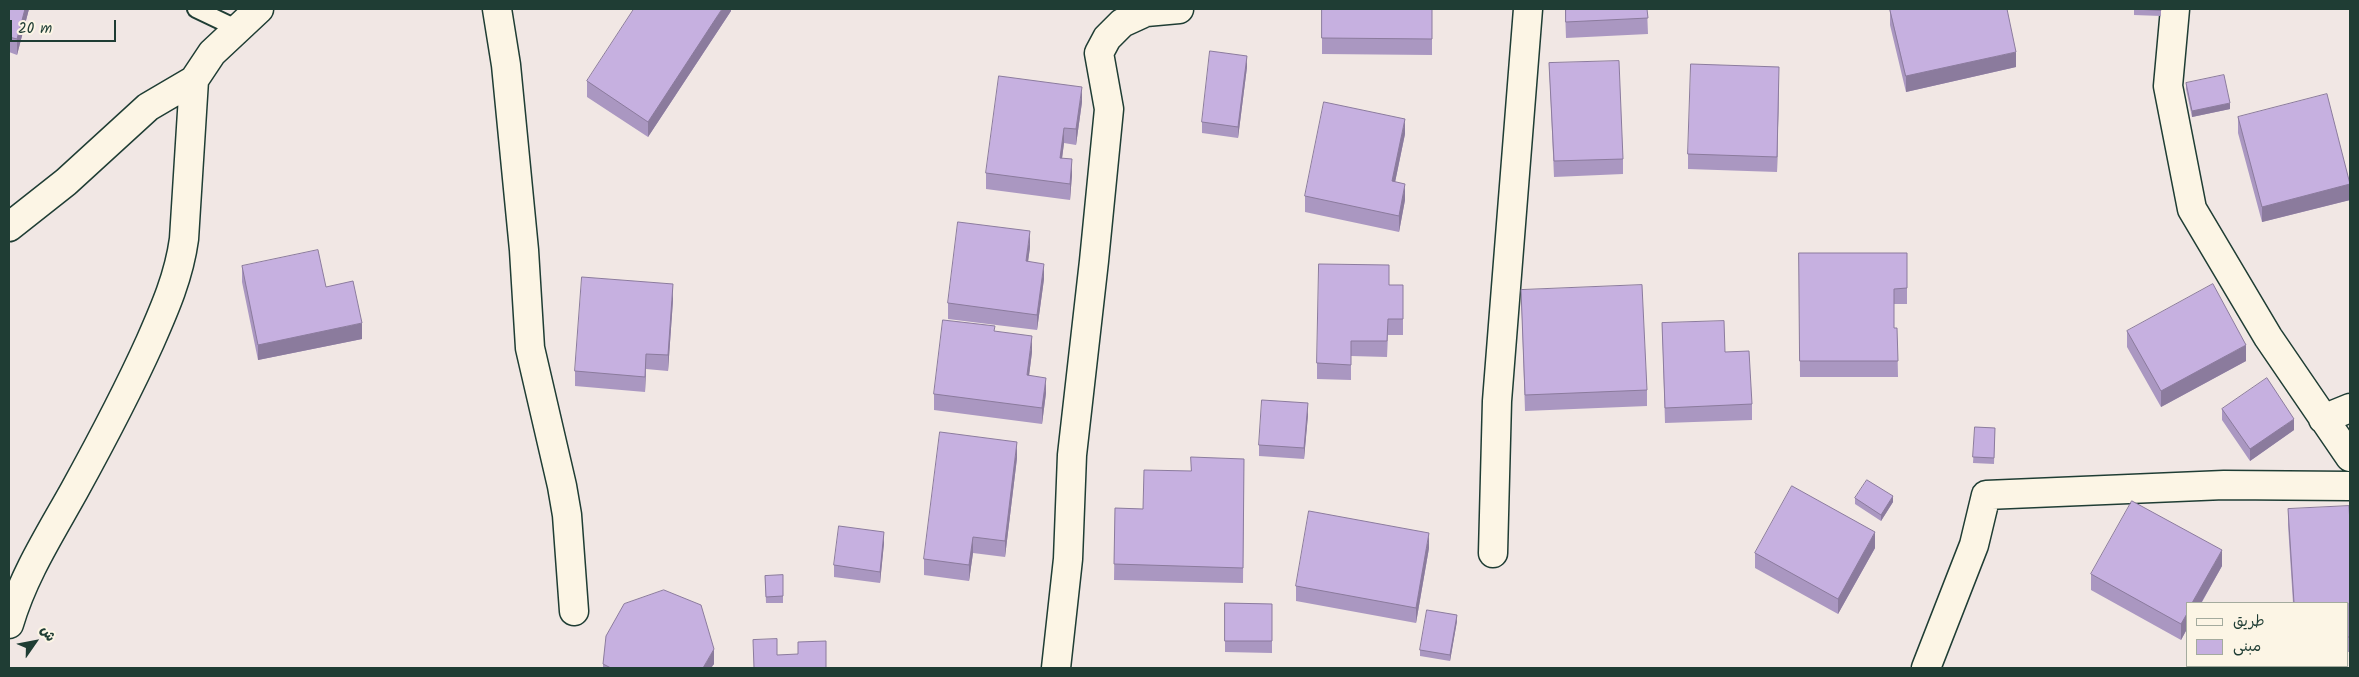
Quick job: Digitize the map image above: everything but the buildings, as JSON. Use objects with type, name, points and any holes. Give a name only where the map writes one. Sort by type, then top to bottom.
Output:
[{"type":"street","points":[[9,228],[66,182],[148,107],[194,80],[212,54],[259,9]]},
{"type":"street","points":[[497,9],[506,65],[524,250],[530,348],[567,515],[574,611]]},
{"type":"street","points":[[1056,668],[1068,559],[1072,455],[1109,109],[1099,54],[1107,38],[1122,23],[1146,12],[1179,9]]},
{"type":"street","points":[[1493,553],[1497,401],[1528,9]]},
{"type":"street","points":[[2175,9],[2168,86],[2192,209],[2268,337],[2350,457]]},
{"type":"street","points":[[9,624],[14,607],[36,557],[122,403],[171,295],[181,264],[183,247],[194,80]]},
{"type":"street","points":[[2323,419],[2350,408]]},
{"type":"street","points":[[1926,668],[1974,545],[1986,495],[2224,485],[2350,486]]},
{"type":"lane","points":[[196,9],[238,29]]}]
